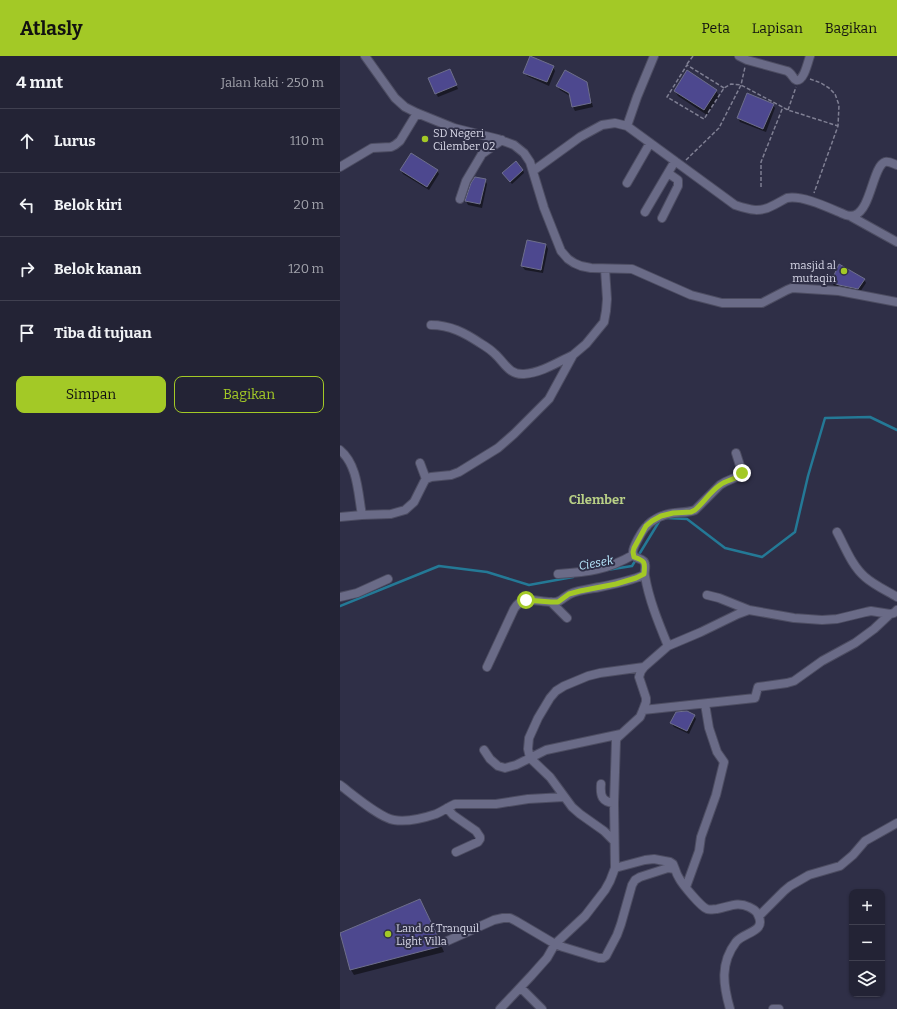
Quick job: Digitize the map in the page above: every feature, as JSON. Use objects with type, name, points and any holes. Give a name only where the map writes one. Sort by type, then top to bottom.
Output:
[{"type":"street","points":[[365,56],[395,98],[405,107],[441,124],[461,131],[502,140],[514,145],[524,153],[533,170],[544,208],[563,254],[577,265],[591,268],[634,270],[691,295],[722,303],[762,302],[792,288],[838,291],[897,302]]},
{"type":"street","points":[[628,126],[637,97],[654,56]]},
{"type":"street","points":[[738,56],[787,71],[792,74],[795,79],[803,78],[810,56]]},
{"type":"street","points":[[340,167],[372,148],[396,145],[400,142],[417,113]]},
{"type":"street","points":[[533,170],[580,137],[602,125],[615,123],[628,126],[732,204],[756,211],[766,209],[789,198],[811,201],[850,216],[897,242]]},
{"type":"street","points":[[460,199],[466,181],[482,154],[502,140]]},
{"type":"street","points":[[627,182],[650,143]]},
{"type":"street","points":[[850,216],[858,213],[866,204],[880,167],[885,162],[897,165]]},
{"type":"street","points":[[645,212],[668,173],[678,163]]},
{"type":"street","points":[[662,218],[678,186],[678,180],[668,173]]},
{"type":"street","points":[[431,325],[444,326],[460,331],[495,353],[508,369],[513,372],[524,374],[536,372],[573,355],[586,344],[604,322],[607,299],[605,269]]},
{"type":"street","points":[[340,517],[362,514],[391,514],[405,510],[414,502],[426,479],[451,475],[459,472],[498,448],[545,404],[553,393],[573,355]]},
{"type":"street","points":[[340,450],[346,457],[354,472],[362,514]]},
{"type":"street","points":[[634,556],[634,548],[646,526],[652,521],[661,516],[673,513],[691,512],[695,510],[720,485],[741,475],[742,472],[736,453]]},
{"type":"street","points":[[420,463],[426,479]]},
{"type":"street","points":[[837,532],[850,557],[862,574],[870,581],[897,597]]},
{"type":"street","points":[[558,574],[582,573],[602,569],[634,556],[643,560],[645,566],[644,574],[650,598],[668,646]]},
{"type":"street","points":[[487,667],[516,606],[521,602],[526,600],[551,602],[560,601],[569,594],[616,584],[644,574]]},
{"type":"street","points":[[340,598],[357,594],[388,579]]},
{"type":"street","points":[[707,595],[749,610],[808,620],[830,620],[872,611],[893,612]]},
{"type":"street","points":[[551,602],[567,618]]},
{"type":"street","points":[[500,1009],[547,958],[555,944],[585,916],[608,886],[615,868],[614,803],[616,741],[617,738],[640,717],[643,710],[646,698],[639,677],[641,671],[668,646],[749,610]]},
{"type":"street","points":[[643,710],[755,698],[758,687],[794,681],[822,661],[855,643],[893,612]]},
{"type":"street","points":[[614,841],[604,831],[572,807],[550,777],[530,758],[528,749],[529,738],[540,714],[550,698],[556,691],[564,686],[588,676],[600,673],[644,667]]},
{"type":"street","points":[[686,888],[699,851],[701,837],[716,795],[724,762],[717,752],[709,728],[705,704]]},
{"type":"street","points":[[484,750],[494,763],[501,768],[505,768],[516,765],[546,750],[622,734]]},
{"type":"street","points":[[601,784],[602,798],[608,802],[614,803]]},
{"type":"street","points":[[340,785],[385,817],[402,821],[435,814],[455,804],[496,804],[528,799],[564,797]]},
{"type":"street","points":[[446,808],[453,815],[476,831],[480,837],[478,842],[456,852]]},
{"type":"street","points":[[759,916],[790,886],[809,875],[840,866],[853,855],[865,841],[897,823]]},
{"type":"street","points":[[615,868],[654,859],[670,862],[673,864],[679,879],[686,888],[708,910],[739,904],[756,911],[759,916],[760,925],[754,932],[746,934],[738,939],[725,966],[724,981],[730,1009]]},
{"type":"street","points":[[445,942],[494,920],[510,918],[516,920],[555,944],[603,958],[606,956],[617,935],[635,880],[668,868],[675,869]]},
{"type":"street","points":[[520,988],[542,1009]]},
{"type":"street","points":[[773,1009],[779,1009]]},
{"type":"path","points":[[693,56],[667,96],[704,119],[724,88],[732,84],[741,84],[788,110],[838,126]]},
{"type":"path","points":[[678,163],[719,128],[741,84],[747,60]]},
{"type":"path","points":[[687,65],[724,88]]},
{"type":"path","points":[[788,110],[803,78],[821,83],[829,88],[835,94],[839,105],[838,126],[811,201]]},
{"type":"path","points":[[760,187],[761,162],[783,107]]},
{"type":"building","points":[[530,56],[554,66],[547,82],[523,73]]},
{"type":"building","points":[[450,69],[457,85],[435,94],[428,78]]},
{"type":"building","points":[[565,70],[587,82],[591,103],[572,107],[569,93],[556,86]]},
{"type":"building","points":[[687,70],[717,90],[704,110],[674,91]]},
{"type":"building","points":[[747,93],[774,104],[763,129],[737,118]]},
{"type":"building","points":[[411,153],[438,170],[427,187],[400,170]]},
{"type":"building","points":[[516,161],[523,170],[510,182],[502,173]]},
{"type":"building","points":[[475,177],[486,179],[480,204],[465,201],[471,183]]},
{"type":"building","points":[[527,240],[546,244],[541,270],[521,266]]},
{"type":"building","name":"masjid al mutaqin","points":[[839,264],[865,279],[858,289],[831,282]]},
{"type":"building","points":[[687,711],[695,715],[687,731],[670,723],[676,712]]},
{"type":"building","name":"Land of Tranquil Light Villa","points":[[420,899],[440,941],[440,945],[442,946],[350,970],[340,933]]},
{"type":"waterway","name":"Ciesek","points":[[666,518],[687,519],[725,548],[762,557],[795,532],[808,476],[825,418],[870,417],[897,430]]},
{"type":"waterway","name":"Ciesek","points":[[607,570],[632,566],[660,520]]},
{"type":"waterway","name":"Ciesek","points":[[340,606],[439,566],[487,572],[529,585],[573,577]]},
{"type":"place","name":"SD Negeri Cilember 02","points":[[425,139]]},
{"type":"place","name":"masjid al mutaqin","points":[[844,271]]},
{"type":"place","name":"Land of Tranquil Light Villa","points":[[388,934]]},
{"type":"district","name":"Cilember","points":[[597,499]]},
{"type":"route","points":[[526,600],[558,602],[569,594],[616,584],[644,574],[644,562],[643,560],[634,557],[633,550],[646,526],[661,516],[673,513],[691,512],[695,510],[720,485],[740,476],[742,473]]}]
